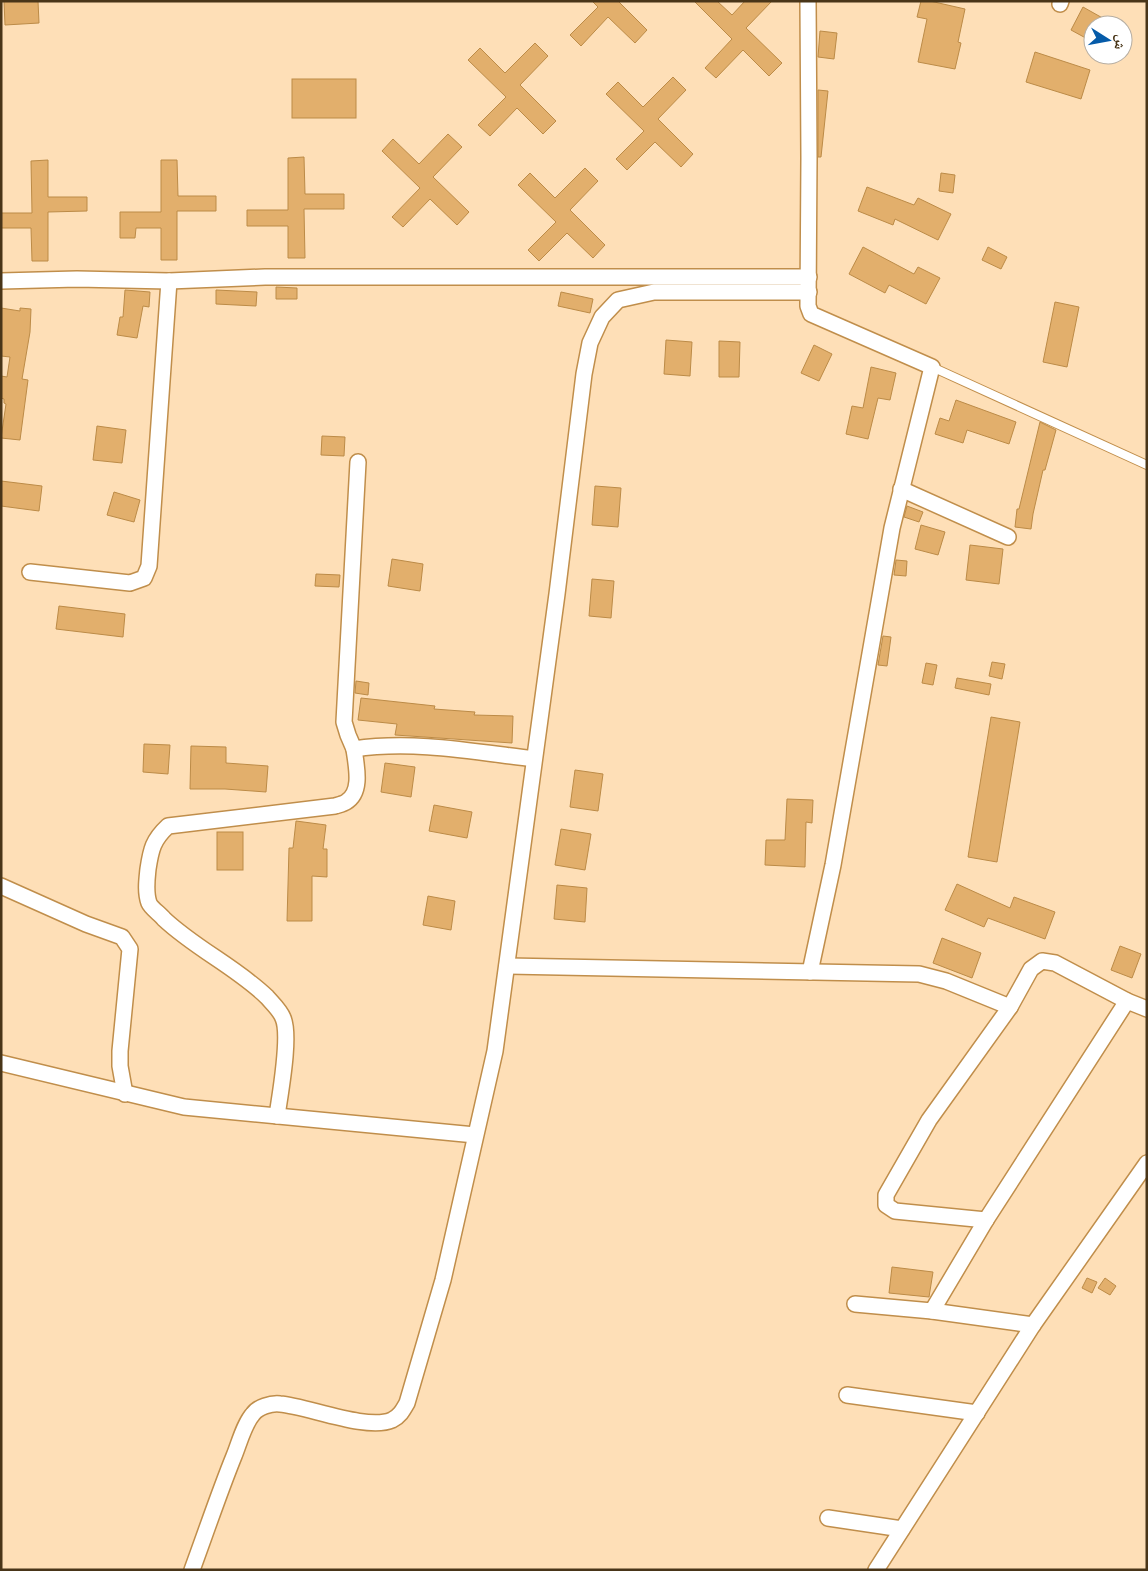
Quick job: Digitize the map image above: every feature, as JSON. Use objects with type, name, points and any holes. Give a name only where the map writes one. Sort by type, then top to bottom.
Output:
[{"type":"street","points":[[808,1],[808,306],[811,314],[932,367],[892,528],[833,864],[810,972]]},
{"type":"street","points":[[1,281],[77,279],[169,281],[274,277],[809,284]]},
{"type":"street","points":[[30,572],[130,583],[144,578],[149,566],[169,281]]},
{"type":"street","points":[[192,1570],[243,1433],[253,1414],[263,1406],[279,1404],[333,1417],[372,1422],[391,1420],[401,1414],[407,1404],[443,1280],[495,1051],[584,374],[590,344],[602,316],[618,300],[654,292],[809,284]]},
{"type":"street","points":[[277,1116],[286,1033],[283,1018],[274,1005],[258,989],[170,925],[149,904],[146,881],[151,849],[158,835],[168,826],[335,806],[347,802],[356,792],[357,773],[354,749],[344,722],[358,462]]},
{"type":"street","points":[[902,489],[1008,537]]},
{"type":"street","points":[[354,749],[380,745],[406,745],[534,759]]},
{"type":"street","points":[[1,886],[77,920],[122,937],[130,949],[120,1051],[120,1066],[125,1094]]},
{"type":"street","points":[[986,1220],[896,1211],[886,1204],[886,1195],[929,1120],[1010,1007],[1031,969],[1042,961],[1055,964],[1147,1009]]},
{"type":"street","points":[[506,966],[919,974],[946,981],[1010,1007]]},
{"type":"street","points":[[932,1311],[986,1220],[1128,1001]]},
{"type":"street","points":[[1,1063],[184,1107],[475,1135]]},
{"type":"street","points":[[876,1570],[1033,1325],[1147,1163]]},
{"type":"street","points":[[855,1304],[932,1311],[1033,1325]]},
{"type":"street","points":[[847,1395],[977,1413]]},
{"type":"street","points":[[828,1518],[902,1529]]},
{"type":"lane","points":[[932,367],[1147,465]]},
{"type":"building","points":[[4,1],[38,1],[39,23],[5,25]]},
{"type":"building","points":[[592,1],[618,1],[647,30],[635,43],[608,17],[581,46],[570,35],[598,7]]},
{"type":"building","points":[[694,1],[717,1],[732,15],[745,1],[772,1],[746,28],[782,63],[769,76],[743,50],[716,78],[705,68],[732,39]]},
{"type":"building","points":[[921,1],[930,1],[965,9],[958,42],[961,43],[955,69],[918,62],[927,19],[917,17]]},
{"type":"building","points":[[1083,7],[1097,15],[1083,15],[1083,37],[1071,30]]},
{"type":"building","points":[[820,31],[837,33],[834,59],[818,57]]},
{"type":"building","points":[[535,43],[548,56],[520,85],[556,121],[543,134],[517,108],[490,136],[478,125],[506,97],[468,60],[480,48],[505,73]]},
{"type":"building","points":[[1035,52],[1090,70],[1081,99],[1026,82]]},
{"type":"building","points":[[673,77],[686,90],[658,119],[693,154],[681,167],[655,142],[627,170],[616,159],[644,131],[606,94],[618,82],[643,107]]},
{"type":"building","points":[[292,79],[356,79],[356,118],[292,118]]},
{"type":"building","points":[[818,90],[828,91],[821,157],[818,157]]},
{"type":"building","points":[[448,134],[462,147],[433,177],[469,212],[457,225],[430,199],[403,227],[392,217],[420,188],[382,151],[393,139],[419,164]]},
{"type":"building","points":[[304,157],[305,194],[344,194],[344,209],[304,209],[305,258],[288,258],[288,226],[247,226],[247,210],[288,210],[288,158]]},
{"type":"building","points":[[48,160],[48,197],[87,197],[87,211],[48,212],[48,261],[32,261],[31,228],[1,228],[1,213],[32,213],[31,161]]},
{"type":"building","points":[[161,160],[177,160],[178,196],[216,196],[216,211],[177,211],[177,260],[161,260],[161,228],[136,228],[135,238],[120,238],[120,212],[161,212]]},
{"type":"building","points":[[585,168],[598,181],[570,210],[605,245],[593,258],[567,233],[539,261],[528,250],[556,222],[518,185],[530,173],[555,198]]},
{"type":"building","points":[[941,173],[955,175],[953,193],[939,191]]},
{"type":"building","points":[[867,187],[914,205],[918,198],[951,214],[938,240],[895,219],[893,225],[858,211]]},
{"type":"building","points":[[863,247],[914,274],[918,267],[940,278],[926,304],[889,285],[885,293],[849,274]]},
{"type":"building","points":[[988,247],[1007,257],[1001,269],[982,260]]},
{"type":"building","points":[[276,287],[297,288],[297,299],[276,299]]},
{"type":"building","points":[[125,290],[150,292],[149,307],[143,306],[137,338],[117,335],[120,317],[123,317]]},
{"type":"building","points":[[216,290],[257,292],[256,306],[216,304]]},
{"type":"building","points":[[561,292],[593,299],[590,313],[558,306]]},
{"type":"building","points":[[1055,302],[1079,307],[1067,367],[1043,362]]},
{"type":"building","points":[[1,308],[20,311],[20,308],[31,309],[30,332],[22,379],[28,380],[20,440],[1,438],[6,404],[4,399],[1,398],[1,376],[7,377],[10,357],[1,356]]},
{"type":"building","points":[[666,340],[692,342],[690,376],[664,374]]},
{"type":"building","points":[[719,341],[740,342],[739,377],[719,377]]},
{"type":"building","points":[[814,345],[832,354],[819,381],[801,373]]},
{"type":"building","points":[[871,367],[896,373],[890,400],[878,398],[868,439],[846,434],[852,406],[863,408]]},
{"type":"building","points":[[956,400],[1016,422],[1009,444],[967,430],[963,443],[935,434],[940,418],[949,421]]},
{"type":"building","points":[[1040,422],[1056,430],[1045,470],[1043,470],[1031,529],[1015,527],[1017,509],[1019,509]]},
{"type":"building","points":[[97,426],[126,430],[122,463],[93,460]]},
{"type":"building","points":[[322,436],[345,437],[344,456],[321,455]]},
{"type":"building","points":[[1,481],[42,486],[39,511],[1,506]]},
{"type":"building","points":[[595,486],[621,488],[618,527],[592,525]]},
{"type":"building","points":[[114,492],[140,500],[134,522],[107,515]]},
{"type":"building","points":[[907,506],[923,512],[919,522],[904,517]]},
{"type":"building","points":[[921,525],[945,532],[938,555],[915,549]]},
{"type":"building","points":[[970,545],[1003,549],[999,584],[966,580]]},
{"type":"building","points":[[392,559],[423,564],[420,591],[388,586]]},
{"type":"building","points":[[896,560],[907,561],[906,576],[894,575]]},
{"type":"building","points":[[316,574],[340,575],[339,587],[315,586]]},
{"type":"building","points":[[592,579],[614,581],[611,618],[589,616]]},
{"type":"building","points":[[59,606],[125,614],[123,637],[56,629]]},
{"type":"building","points":[[883,636],[891,637],[887,666],[878,665]]},
{"type":"building","points":[[992,662],[1005,664],[1002,679],[989,676]]},
{"type":"building","points":[[926,663],[937,665],[933,685],[922,683]]},
{"type":"building","points":[[957,678],[991,684],[989,695],[955,688]]},
{"type":"building","points":[[356,681],[369,683],[368,695],[355,693]]},
{"type":"building","points":[[361,698],[435,706],[434,709],[475,712],[474,715],[513,716],[512,743],[395,735],[397,724],[358,720]]},
{"type":"building","points":[[991,717],[1020,722],[997,862],[968,857]]},
{"type":"building","points":[[144,744],[170,745],[168,774],[143,772]]},
{"type":"building","points":[[191,746],[226,747],[226,763],[268,766],[266,792],[190,789]]},
{"type":"building","points":[[385,763],[415,767],[411,797],[381,792]]},
{"type":"building","points":[[575,770],[603,774],[598,811],[570,807]]},
{"type":"building","points":[[787,799],[813,800],[812,823],[806,822],[805,867],[765,865],[766,840],[785,840]]},
{"type":"building","points":[[434,805],[472,812],[467,838],[429,831]]},
{"type":"building","points":[[296,821],[326,825],[323,849],[327,849],[327,877],[312,876],[312,921],[287,921],[289,848],[293,848]]},
{"type":"building","points":[[561,829],[591,834],[585,870],[555,865]]},
{"type":"building","points":[[217,832],[243,832],[243,870],[217,870]]},
{"type":"building","points":[[957,884],[1010,908],[1014,897],[1055,912],[1045,939],[988,918],[984,927],[945,910]]},
{"type":"building","points":[[557,885],[587,888],[585,922],[554,919]]},
{"type":"building","points":[[428,896],[455,901],[451,930],[423,925]]},
{"type":"building","points":[[942,938],[981,953],[972,978],[933,963]]},
{"type":"building","points":[[1120,946],[1141,954],[1132,978],[1111,970]]},
{"type":"building","points":[[892,1267],[933,1272],[929,1297],[889,1293]]},
{"type":"building","points":[[1087,1278],[1097,1282],[1092,1293],[1082,1288]]},
{"type":"building","points":[[1105,1278],[1116,1286],[1110,1295],[1098,1288]]}]
